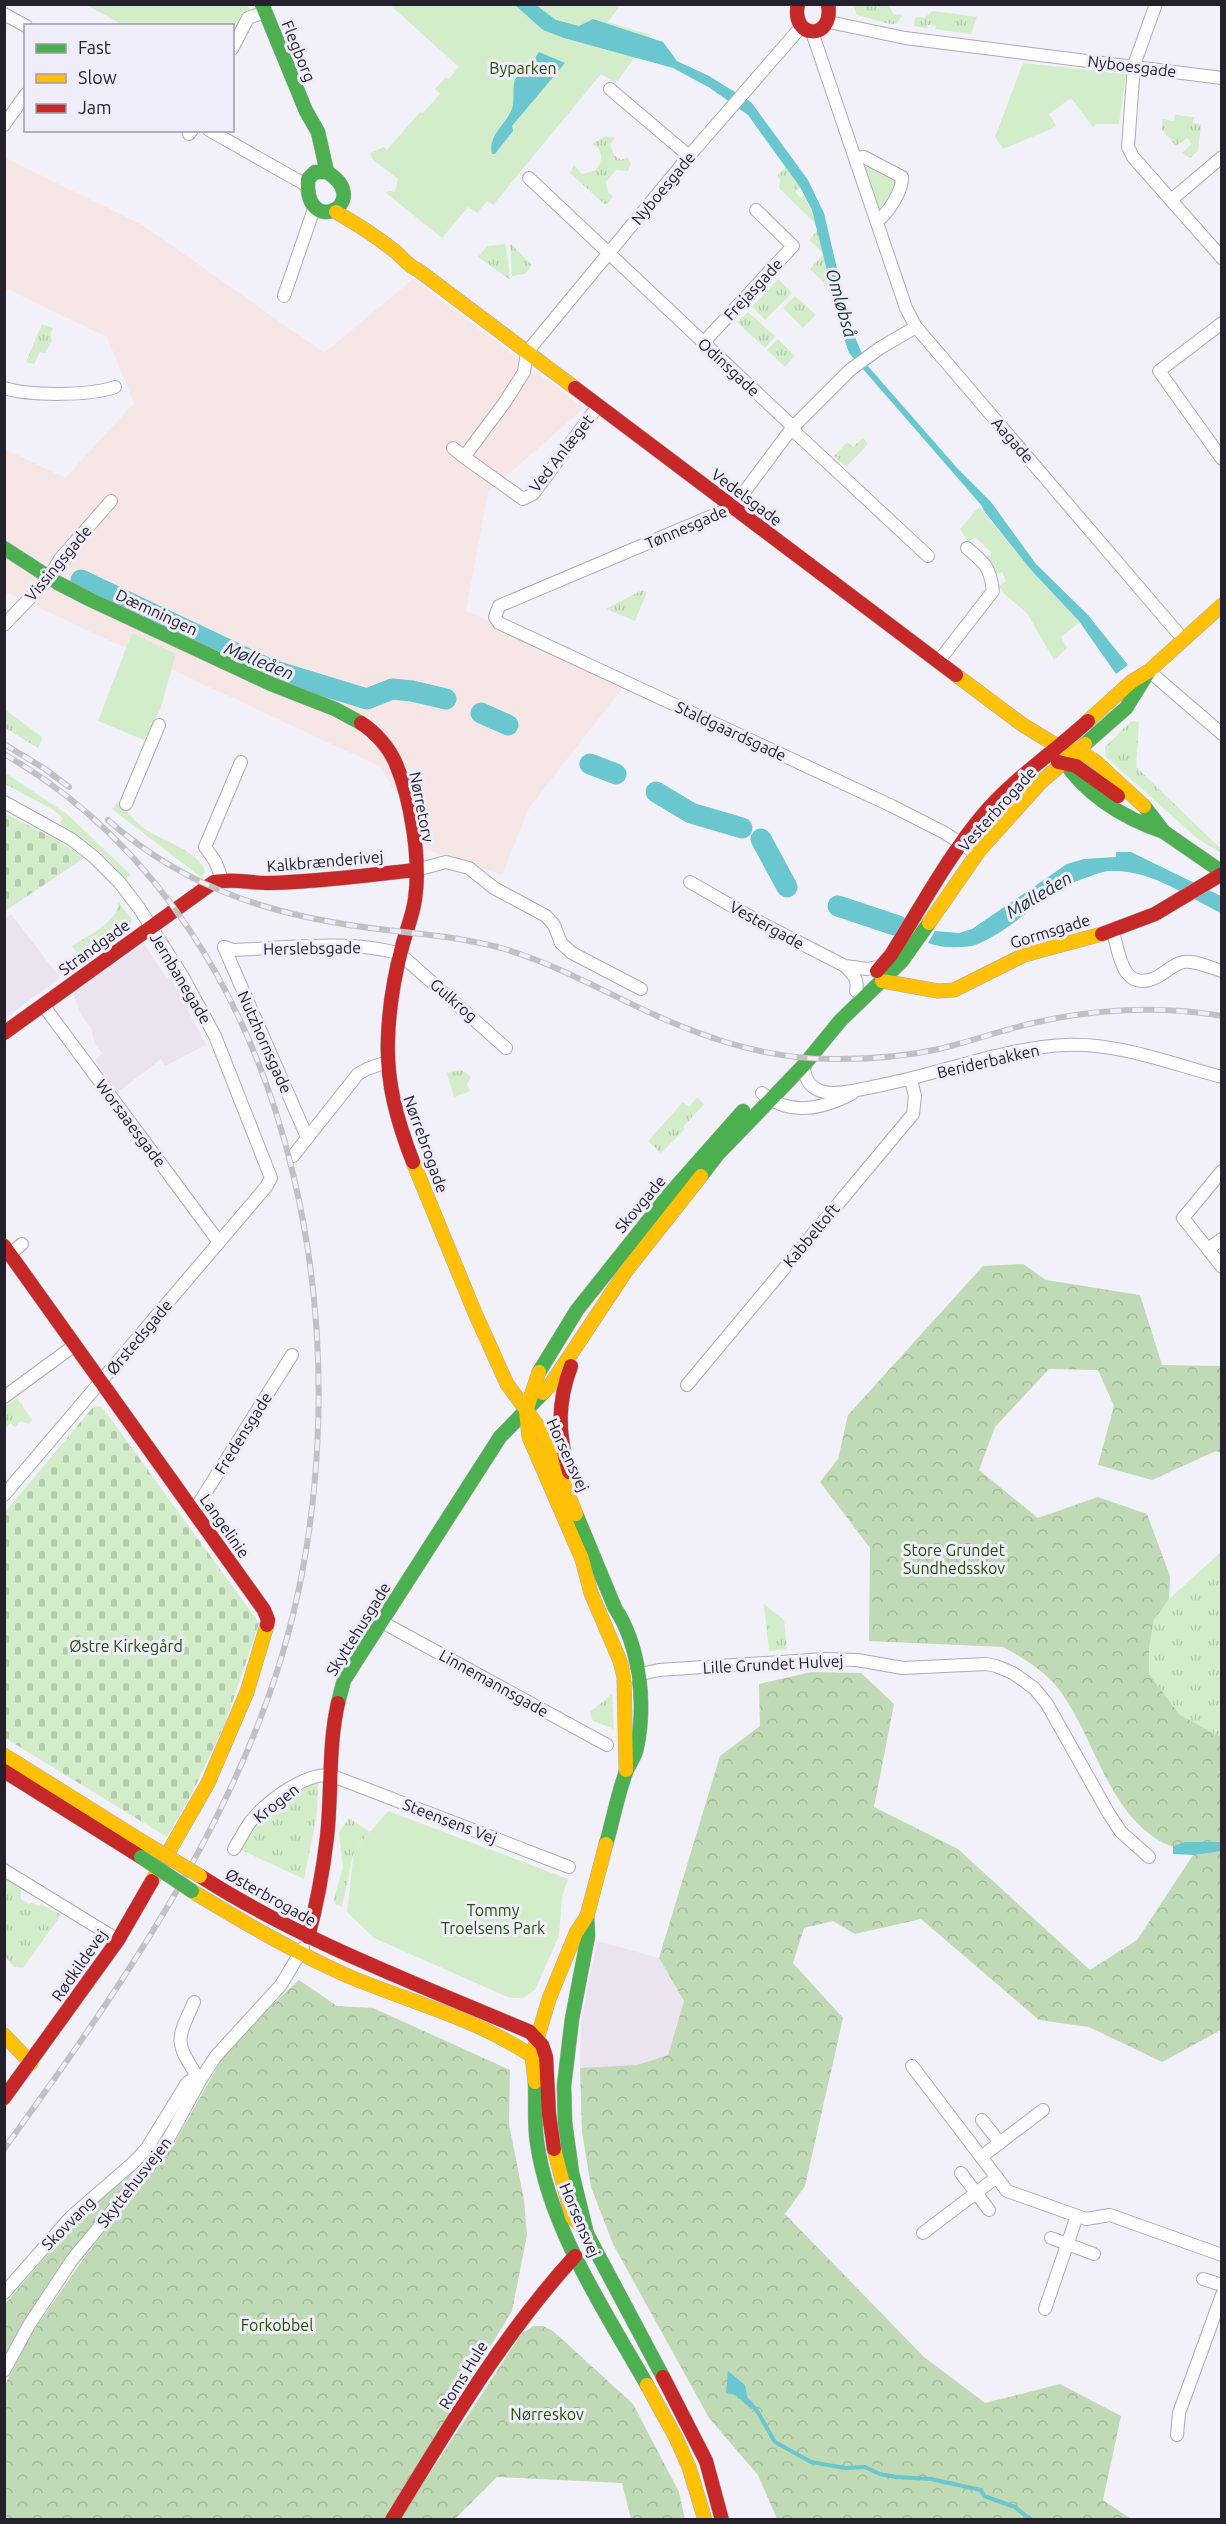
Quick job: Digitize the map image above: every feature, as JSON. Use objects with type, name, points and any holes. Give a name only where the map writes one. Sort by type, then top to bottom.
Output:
[{"type":"main road","points":[[798,4],[795,14],[806,30],[822,29],[829,22],[828,4]]},
{"type":"main road","name":"Flegborg","points":[[264,8],[306,111],[313,120],[326,159],[321,172]]},
{"type":"main road","points":[[321,172],[339,181],[344,197],[336,212],[324,213],[314,209],[307,198],[308,179],[321,172]]},
{"type":"main road","name":"Vedelsgade","points":[[344,197],[354,208],[403,245],[416,261],[418,270]]},
{"type":"main road","name":"Vedelsgade","points":[[336,212],[364,228],[412,268],[418,270],[1028,728],[1059,747],[1079,751],[1095,761],[1143,805],[1164,832],[1218,876]]},
{"type":"main road","name":"Dæmningen","points":[[4,549],[49,578],[269,683],[328,704],[363,724],[391,753]]},
{"type":"main road","name":"Vesterbrogade","points":[[882,966],[982,816],[1033,765],[1059,747],[1131,682],[1149,671],[1221,605]]},
{"type":"main road","name":"Vesterbrogade","points":[[882,981],[902,961],[977,854],[1037,786],[1126,708],[1149,671]]},
{"type":"main road","points":[[1059,747],[1065,762]]},
{"type":"main road","name":"Nørretorv","points":[[391,753],[401,773],[416,870]]},
{"type":"main road","points":[[1033,765],[1065,762],[1088,772],[1164,832]]},
{"type":"main road","name":"Kalkbrænderivej","points":[[222,879],[268,883],[416,870]]},
{"type":"main road","name":"Nørrebrogade","points":[[416,870],[415,896],[388,1009],[387,1062],[391,1096],[398,1125],[420,1181],[503,1376],[526,1411]]},
{"type":"main road","name":"Gormsgade","points":[[882,981],[945,991],[960,987],[1007,962],[1041,948],[1113,931],[1141,920],[1218,876]]},
{"type":"main road","name":"Strandgade","points":[[4,1033],[150,927],[222,879]]},
{"type":"main road","name":"Skovgade","points":[[526,1411],[552,1384],[626,1271],[718,1154],[856,991],[882,966]]},
{"type":"main road","name":"Skovgade","points":[[526,1411],[539,1372],[577,1310],[674,1188],[725,1129],[804,1065],[840,1021],[882,981]]},
{"type":"main road","name":"Langelinie","points":[[7,1250],[264,1610],[268,1620],[250,1682],[233,1728],[208,1783],[173,1845]]},
{"type":"main road","name":"Skovgade","points":[[588,1330],[559,1400],[560,1435],[568,1469],[621,1605],[624,1622]]},
{"type":"main road","name":"Horsensvej","points":[[526,1411],[543,1432],[615,1608],[624,1622],[639,1675],[640,1725],[637,1750],[626,1771],[587,1916],[568,1951],[549,1999],[532,2056],[536,2073],[537,2142],[549,2192],[575,2256],[639,2367],[676,2438],[689,2467],[705,2520]]},
{"type":"main road","name":"Horsensvej","points":[[526,1411],[529,1437],[582,1559],[591,1593],[620,1661],[624,1677],[626,1771]]},
{"type":"main road","name":"Skyttehusgade","points":[[308,1937],[323,1866],[332,1730],[340,1690],[350,1670],[504,1432],[526,1411]]},
{"type":"main road","name":"Østerbrogade","points":[[4,1755],[145,1851],[192,1891],[265,1936],[351,1977],[436,2008],[519,2046],[532,2056]]},
{"type":"main road","name":"Østerbrogade","points":[[4,1771],[145,1851],[200,1876],[236,1899],[308,1937],[474,2009],[524,2028],[537,2038]]},
{"type":"main road","name":"Rødkildevej","points":[[4,2098],[118,1940],[173,1845]]},
{"type":"main road","name":"Horsensvej","points":[[587,1916],[588,1936],[572,2019],[564,2086],[565,2122],[572,2173],[587,2234],[691,2428],[706,2461],[722,2520]]},
{"type":"main road","points":[[4,2035],[31,2063]]},
{"type":"main road","points":[[537,2038],[546,2057],[549,2114],[561,2183],[572,2217],[587,2234]]},
{"type":"main road","name":"Roms Hule","points":[[392,2520],[502,2343],[547,2284],[575,2256]]},
{"type":"street","points":[[1156,4],[1134,65],[1128,147],[1133,157],[1221,258]]},
{"type":"street","points":[[234,46],[248,18],[264,8]]},
{"type":"street","points":[[4,14],[24,25]]},
{"type":"street","name":"Nyboesgade","points":[[829,22],[905,38],[1134,65],[1221,78]]},
{"type":"street","name":"Nyboesgade","points":[[527,352],[732,105],[806,30]]},
{"type":"street","name":"Aagade","points":[[806,30],[856,158],[906,308],[916,327],[1184,639]]},
{"type":"street","points":[[610,89],[689,156]]},
{"type":"street","points":[[4,125],[24,97]]},
{"type":"street","points":[[212,132],[306,185]]},
{"type":"street","points":[[856,158],[864,157],[902,177],[902,183],[890,207],[884,217],[877,221]]},
{"type":"street","points":[[1171,200],[1221,157]]},
{"type":"street","name":"Odinsgade","points":[[529,178],[928,556]]},
{"type":"street","points":[[284,296],[314,209]]},
{"type":"street","name":"Frejasgade","points":[[703,343],[793,246],[756,210]]},
{"type":"street","points":[[1221,323],[1159,371],[1221,459]]},
{"type":"street","name":"Tønnesgade","points":[[500,606],[733,507],[792,428],[855,366],[916,327]]},
{"type":"street","points":[[464,457],[524,372],[527,352]]},
{"type":"street","points":[[4,388],[39,395],[104,391],[115,387]]},
{"type":"street","name":"Ved Anlæget","points":[[453,448],[523,499],[533,494],[598,406]]},
{"type":"street","name":"Vissingsgade","points":[[4,625],[49,578],[60,559],[111,501]]},
{"type":"street","points":[[939,662],[993,591],[990,572],[984,562],[967,548]]},
{"type":"street","name":"Staldgaardsgade","points":[[500,606],[495,617],[499,623],[892,806],[962,843],[977,854]]},
{"type":"street","points":[[1149,671],[1221,734]]},
{"type":"street","points":[[126,804],[159,725]]},
{"type":"street","points":[[222,879],[215,861],[205,847],[241,762]]},
{"type":"street","name":"Jernbanegade","points":[[4,802],[71,839],[101,863],[120,883],[183,977],[215,1036],[271,1178]]},
{"type":"street","points":[[416,870],[446,862],[469,868],[494,888],[546,916],[554,925],[561,943],[572,952],[641,989]]},
{"type":"street","name":"Vestergade","points":[[690,882],[773,930],[845,966],[867,969],[882,966]]},
{"type":"street","points":[[1113,931],[1124,972],[1132,978],[1142,981],[1154,979],[1180,963],[1189,962],[1221,971]]},
{"type":"street","name":"Herslebsgade","points":[[224,947],[233,950],[348,946],[381,948],[400,954]]},
{"type":"street","name":"Nutzhornsgade","points":[[224,947],[307,1137]]},
{"type":"street","name":"Gulkrog","points":[[400,954],[506,1048]]},
{"type":"street","points":[[845,966],[854,975],[857,982],[856,991]]},
{"type":"street","name":"Worsaaesgade","points":[[43,1005],[219,1242]]},
{"type":"street","name":"Beriderbakken","points":[[804,1065],[804,1078],[807,1082],[814,1088],[831,1093],[911,1080],[1015,1052],[1066,1045],[1109,1048],[1221,1077]]},
{"type":"street","points":[[293,1155],[358,1074],[367,1068],[387,1062]]},
{"type":"street","name":"Kabbeltoft","points":[[687,1385],[913,1114],[915,1096],[911,1080]]},
{"type":"street","name":"Beriderbakken","points":[[766,1096],[797,1108],[819,1107],[831,1105],[860,1089]]},
{"type":"street","points":[[1221,1171],[1183,1218],[1221,1267]]},
{"type":"street","name":"Ørstedsgade","points":[[4,1495],[102,1382],[271,1178]]},
{"type":"street","points":[[1208,1249],[1221,1239]]},
{"type":"street","name":"Langelinie","points":[[7,1250],[22,1244]]},
{"type":"street","points":[[4,1398],[75,1345]]},
{"type":"street","name":"Fredensgade","points":[[194,1511],[292,1355]]},
{"type":"street","name":"Linnemannsgade","points":[[381,1622],[607,1745]]},
{"type":"street","name":"Lille Grundet Hulvej","points":[[624,1677],[659,1670],[826,1659],[857,1660],[903,1668],[970,1663],[996,1666],[1013,1673],[1034,1688],[1047,1704],[1108,1814],[1121,1832],[1149,1857]]},
{"type":"street","name":"Krogen","points":[[234,1849],[250,1822],[289,1789],[320,1774],[330,1775]]},
{"type":"street","name":"Steensens Vej","points":[[330,1775],[569,1867]]},
{"type":"street","points":[[4,1870],[118,1940]]},
{"type":"street","name":"Skyttehusvejen","points":[[4,2371],[28,2325],[72,2260],[163,2149],[199,2077],[281,1985],[308,1937]]},
{"type":"street","points":[[194,2002],[182,2030],[180,2048],[199,2077]]},
{"type":"street","points":[[912,2067],[1006,2191],[1086,2219],[1110,2215],[1221,2255]]},
{"type":"street","name":"Skovvang","points":[[4,2293],[71,2217],[147,2148],[187,2083],[199,2077]]},
{"type":"street","points":[[981,2157],[1043,2110]]},
{"type":"street","points":[[982,2120],[1000,2143]]},
{"type":"street","points":[[961,2173],[989,2210]]},
{"type":"street","points":[[923,2233],[997,2177]]},
{"type":"street","points":[[1046,2309],[1077,2216]]},
{"type":"street","points":[[1051,2238],[1094,2254]]},
{"type":"street","points":[[1203,2279],[1221,2285]]},
{"type":"street","points":[[1177,2435],[1179,2413],[1221,2295]]},
{"type":"shaded area","points":[[4,157],[144,226],[324,353],[413,279],[584,408],[488,492],[466,611],[628,681],[529,808],[502,875],[428,850],[381,767],[5,592],[5,449],[65,478],[134,403],[107,337],[5,288]]},
{"type":"shaded area","points":[[11,914],[60,978],[5,1018],[4,919]]},
{"type":"shaded area","points":[[144,943],[166,978],[173,982],[206,1045],[165,1066],[161,1059],[118,1092],[95,1060],[102,1054],[95,1044],[91,1028],[81,1015],[73,993]]},
{"type":"shaded area","points":[[597,1941],[659,1958],[684,2001],[668,2055],[637,2065],[580,2068],[581,2022]]},
{"type":"green space","points":[[247,4],[250,10],[243,16],[234,36],[234,24],[121,24],[87,5]]},
{"type":"green space","name":"Byparken","points":[[390,5],[616,5],[619,7],[608,22],[651,35],[616,83],[601,74],[493,205],[487,201],[477,213],[468,207],[442,238],[386,193],[395,192],[398,179],[373,160],[370,153],[384,147],[387,150],[420,112],[423,113],[440,94],[435,89],[446,77],[449,79],[459,67]]},
{"type":"green space","points":[[853,5],[888,5],[894,14],[903,15],[896,24],[890,24],[857,15]]},
{"type":"green space","points":[[933,11],[977,17],[971,34],[935,29],[936,26],[928,25],[927,28],[914,26],[915,17],[924,18]]},
{"type":"green space","points":[[1023,63],[1126,74],[1119,124],[1096,124],[1093,127],[1071,98],[1049,114],[1056,125],[1051,129],[1003,149],[995,137]]},
{"type":"green space","points":[[1175,115],[1194,117],[1193,123],[1201,124],[1198,151],[1190,158],[1182,153],[1192,144],[1187,138],[1176,146],[1162,130],[1162,119],[1174,121]]},
{"type":"green space","points":[[606,136],[615,138],[610,145],[614,155],[621,160],[628,157],[631,164],[628,171],[616,170],[606,182],[608,192],[613,196],[607,204],[604,204],[570,173],[574,165],[582,174],[596,170],[601,156],[599,149],[592,144]]},
{"type":"green space","points":[[870,164],[896,180],[896,185],[882,208],[878,207],[865,168]]},
{"type":"green space","points":[[786,167],[800,187],[795,191],[800,198],[804,195],[817,225],[779,188],[780,180],[777,176]]},
{"type":"green space","points":[[818,230],[824,254],[809,240]]},
{"type":"green space","points":[[510,243],[532,265],[525,274],[512,276]]},
{"type":"green space","points":[[506,244],[510,279],[478,257],[487,246]]},
{"type":"green space","points":[[824,254],[833,292],[810,269]]},
{"type":"green space","points":[[778,279],[792,293],[765,320],[752,307]]},
{"type":"green space","points":[[795,296],[816,315],[803,328],[783,308]]},
{"type":"green space","points":[[748,312],[775,336],[765,348],[737,322]]},
{"type":"green space","points":[[42,324],[53,328],[50,334],[52,340],[45,353],[40,352],[34,364],[26,362]]},
{"type":"green space","points":[[778,339],[795,356],[785,367],[767,350]]},
{"type":"green space","points":[[863,438],[868,444],[846,467],[834,456],[847,442],[853,447]]},
{"type":"green space","points":[[979,507],[1031,570],[1080,622],[1061,637],[1067,648],[1054,660],[1027,613],[1004,594],[999,586],[1006,581],[1002,572],[995,575],[987,558],[992,553],[975,537],[969,543],[960,529]]},
{"type":"green space","points":[[642,590],[647,592],[635,621],[606,609]]},
{"type":"green space","points":[[132,633],[176,654],[160,710],[144,740],[98,721]]},
{"type":"green space","points":[[4,709],[41,736],[42,740],[38,748],[5,728]]},
{"type":"green space","points":[[1131,721],[1139,722],[1136,767],[1221,849],[1221,853],[1198,839],[1106,757],[1105,747]]},
{"type":"green space","points":[[4,772],[67,814],[131,875],[125,879],[103,854],[60,823],[63,818],[52,809],[5,784]]},
{"type":"green space","points":[[118,802],[148,831],[195,857],[205,872],[202,878],[112,809]]},
{"type":"green space","points":[[4,813],[57,840],[84,858],[5,911]]},
{"type":"green space","points":[[118,902],[132,919],[130,924],[81,959],[72,946],[108,922],[117,909]]},
{"type":"green space","points":[[462,1070],[471,1077],[467,1084],[470,1091],[454,1097],[447,1073]]},
{"type":"green space","points":[[697,1097],[704,1104],[683,1127],[685,1129],[661,1153],[648,1141],[683,1102],[689,1107]]},
{"type":"green space","name":"Store Grundet Sundhedsskov","points":[[1023,1264],[1046,1280],[1140,1295],[1162,1365],[1221,1366],[1221,1453],[1216,1451],[1152,1480],[1098,1465],[1114,1406],[1098,1370],[1049,1369],[995,1427],[979,1470],[1038,1518],[1098,1497],[1147,1514],[1170,1576],[1169,1599],[1154,1620],[1149,1648],[1149,1674],[1180,1715],[1221,1737],[1221,2030],[1162,2062],[1089,2027],[1039,2020],[921,1919],[855,1934],[833,1921],[804,1928],[793,1963],[843,2018],[805,2186],[785,2214],[924,2357],[985,2403],[1060,2384],[1121,2416],[1103,2500],[1131,2519],[777,2519],[758,2475],[709,2418],[613,2244],[591,2187],[582,2132],[580,2068],[637,2065],[668,2055],[684,2001],[659,1958],[720,1756],[760,1726],[759,1684],[812,1672],[861,1673],[894,1704],[874,1807],[958,1849],[1090,1970],[1137,1940],[1195,1852],[1160,1841],[1141,1826],[1125,1808],[1112,1788],[1066,1700],[1052,1681],[1029,1662],[1003,1647],[869,1641],[870,1548],[820,1482],[838,1459],[848,1415],[983,1266]]},
{"type":"green space","points":[[17,1398],[32,1420],[29,1424],[20,1421],[15,1427],[10,1423],[5,1429],[5,1407]]},
{"type":"green space","name":"Østre Kirkegård","points":[[94,1406],[102,1407],[259,1623],[225,1724],[191,1795],[167,1837],[5,1738],[5,1512]]},
{"type":"green space","points":[[1221,1552],[1221,1737],[1180,1715],[1149,1674],[1149,1648],[1154,1620],[1169,1599]]},
{"type":"green space","points":[[764,1604],[784,1620],[787,1649],[769,1651]]},
{"type":"green space","points":[[612,1694],[614,1729],[593,1721],[590,1712]]},
{"type":"green space","points":[[318,1780],[317,1813],[304,1879],[239,1849],[256,1824],[272,1807]]},
{"type":"green space","name":"Tommy Troelsens Park","points":[[388,1811],[568,1879],[562,1897],[559,1936],[535,1990],[523,1998],[510,1998],[374,1938],[347,1912],[354,1851]]},
{"type":"green space","points":[[349,1818],[370,1832],[354,1851],[342,1907],[335,1904],[334,1898],[343,1867],[339,1833]]},
{"type":"green space","points":[[9,1877],[21,1884],[21,1899],[29,1904],[31,1902],[39,1906],[41,1904],[61,1915],[23,1968],[14,1967],[5,1956],[4,1881]]},
{"type":"green space","name":"Forkobbel","points":[[299,1980],[337,2006],[373,2008],[510,2070],[509,2124],[524,2200],[527,2235],[512,2311],[385,2519],[5,2519],[4,2387],[30,2336],[89,2251],[174,2144],[224,2055],[240,2035]]},
{"type":"green space","points":[[135,2170],[20,2328],[5,2358],[5,2304],[78,2219]]},
{"type":"green space","name":"Nørreskov","points":[[534,2326],[543,2326],[553,2331],[633,2404],[679,2492],[685,2519],[631,2519],[622,2483],[497,2477],[455,2519],[399,2520],[522,2333]]},
{"type":"water","name":"Omløbså","points":[[515,5],[536,5],[556,20],[579,26],[593,19],[663,42],[677,61],[709,76],[751,102],[808,180],[824,213],[851,328],[867,365],[958,469],[991,502],[1036,564],[1088,615],[1128,665],[1116,674],[1079,621],[1031,570],[982,506],[849,353],[812,210],[800,187],[748,115],[710,88],[673,68],[543,30]]},
{"type":"water","points":[[539,52],[565,63],[512,126],[513,131],[495,154],[492,154],[492,141],[512,109],[515,79]]},
{"type":"water","points":[[1116,852],[1131,852],[1221,896],[1221,913],[1157,880],[1129,872],[1108,871],[1073,883],[1058,891],[1006,928],[978,944],[953,947],[928,943],[935,931],[959,933],[972,929],[1067,864],[1084,859],[1116,857]]},
{"type":"water","points":[[1185,1842],[1221,1842],[1221,1851],[1194,1855],[1173,1854],[1173,1846]]},
{"type":"water","points":[[728,2371],[745,2385],[747,2397],[754,2404],[751,2409],[735,2395],[726,2393]]},
{"type":"waterway","name":"Mølleåen","points":[[81,580],[269,669],[367,699],[392,689],[446,699]]},
{"type":"waterway","name":"Mølleåen","points":[[481,713],[508,725]]},
{"type":"waterway","name":"Mølleåen","points":[[590,764],[616,774]]},
{"type":"waterway","name":"Mølleåen","points":[[656,792],[691,813],[742,828]]},
{"type":"waterway","name":"Mølleåen","points":[[761,839],[787,887]]},
{"type":"waterway","name":"Mølleåen","points":[[838,906],[898,926]]},
{"type":"waterway","points":[[750,2404],[756,2409],[775,2442],[811,2462],[845,2468],[865,2467],[880,2474],[931,2479],[981,2490],[984,2496],[1015,2507],[1031,2520]]},
{"type":"railway","points":[[4,744],[69,787]]},
{"type":"railway","points":[[4,754],[108,832],[191,932],[252,1048],[294,1176],[315,1309],[317,1444],[301,1576],[268,1698],[244,1759],[216,1818],[152,1932],[117,1988],[4,2149]]},
{"type":"railway","points":[[108,820],[139,845],[171,866],[238,897],[310,918],[463,940],[508,950],[558,969],[677,1025],[718,1040],[770,1053],[822,1059],[902,1055],[939,1049],[1053,1019],[1125,1010],[1174,1011],[1222,1016]]},
{"type":"traffic: fast","points":[[262,4],[306,111],[318,132],[327,172]]},
{"type":"traffic: fast","points":[[315,172],[327,172],[340,183],[344,194],[341,204],[334,210],[325,212],[316,208],[310,198],[308,179],[315,172]]},
{"type":"traffic: fast","points":[[4,548],[58,583],[91,600],[271,684],[335,709],[361,723]]},
{"type":"traffic: fast","points":[[1085,744],[1126,708],[1149,671]]},
{"type":"traffic: fast","points":[[1064,761],[1084,785],[1108,805],[1164,832]]},
{"type":"traffic: fast","points":[[1144,806],[1164,832],[1222,872]]},
{"type":"traffic: fast","points":[[701,1176],[718,1154],[804,1065],[840,1021],[902,961],[929,923]]},
{"type":"traffic: fast","points":[[539,1372],[577,1310],[667,1197],[743,1111]]},
{"type":"traffic: fast","points":[[338,1703],[344,1680],[500,1437],[543,1393]]},
{"type":"traffic: fast","points":[[576,1514],[630,1640],[639,1675],[641,1694],[640,1730],[636,1750],[623,1781],[606,1844]]},
{"type":"traffic: fast","points":[[141,1857],[192,1891]]},
{"type":"traffic: fast","points":[[587,1916],[588,1936],[572,2019],[564,2086],[565,2122],[572,2173],[587,2234],[663,2377]]},
{"type":"traffic: fast","points":[[535,2082],[537,2142],[543,2174],[553,2206],[581,2268],[647,2385]]},
{"type":"traffic: slow","points":[[336,212],[382,241],[412,267],[575,388]]},
{"type":"traffic: slow","points":[[1088,721],[1131,682],[1149,671],[1222,605]]},
{"type":"traffic: slow","points":[[956,675],[1023,725],[1059,747],[1079,751],[1095,761],[1144,806]]},
{"type":"traffic: slow","points":[[929,923],[979,851],[1041,782],[1085,744]]},
{"type":"traffic: slow","points":[[882,981],[938,991],[954,990],[1024,955],[1102,934]]},
{"type":"traffic: slow","points":[[413,1162],[507,1384],[543,1433],[576,1514]]},
{"type":"traffic: slow","points":[[543,1393],[626,1271],[701,1176]]},
{"type":"traffic: slow","points":[[539,1372],[526,1411],[529,1437],[582,1559],[591,1593],[620,1661],[624,1677],[626,1770]]},
{"type":"traffic: slow","points":[[152,1881],[208,1783],[247,1692],[267,1625]]},
{"type":"traffic: slow","points":[[4,1755],[148,1845]]},
{"type":"traffic: slow","points":[[535,2082],[532,2056],[549,1999],[576,1933],[587,1916],[606,1844]]},
{"type":"traffic: slow","points":[[148,1845],[200,1876]]},
{"type":"traffic: slow","points":[[192,1891],[328,1967],[488,2031],[532,2056]]},
{"type":"traffic: slow","points":[[4,2035],[31,2063]]},
{"type":"traffic: slow","points":[[554,2149],[572,2217],[579,2224]]},
{"type":"traffic: slow","points":[[647,2385],[689,2467],[705,2520]]},
{"type":"traffic: jam","points":[[798,4],[797,16],[800,24],[806,30],[813,31],[825,25],[828,4]]},
{"type":"traffic: jam","points":[[575,388],[956,675]]},
{"type":"traffic: jam","points":[[877,971],[891,955],[945,866],[982,816],[1020,778],[1088,721]]},
{"type":"traffic: jam","points":[[361,723],[381,740],[396,764],[406,795],[416,849],[415,899],[394,981],[388,1038],[389,1070],[394,1101],[413,1162]]},
{"type":"traffic: jam","points":[[1058,762],[1076,766],[1118,796]]},
{"type":"traffic: jam","points":[[4,1033],[214,882],[228,880],[262,883],[324,880],[416,870]]},
{"type":"traffic: jam","points":[[1102,934],[1155,914],[1222,874]]},
{"type":"traffic: jam","points":[[4,1246],[264,1610],[268,1620],[267,1625]]},
{"type":"traffic: jam","points":[[569,1472],[561,1432],[561,1406],[571,1366]]},
{"type":"traffic: jam","points":[[308,1937],[322,1875],[328,1820],[331,1753],[338,1703]]},
{"type":"traffic: jam","points":[[4,1771],[141,1857]]},
{"type":"traffic: jam","points":[[200,1876],[239,1900],[320,1942],[530,2032],[542,2045],[546,2057],[549,2114],[554,2149]]},
{"type":"traffic: jam","points":[[4,2098],[118,1940],[152,1881]]},
{"type":"traffic: jam","points":[[392,2520],[455,2417],[500,2350],[523,2318],[575,2256]]},
{"type":"traffic: jam","points":[[663,2377],[706,2461],[722,2520]]}]
